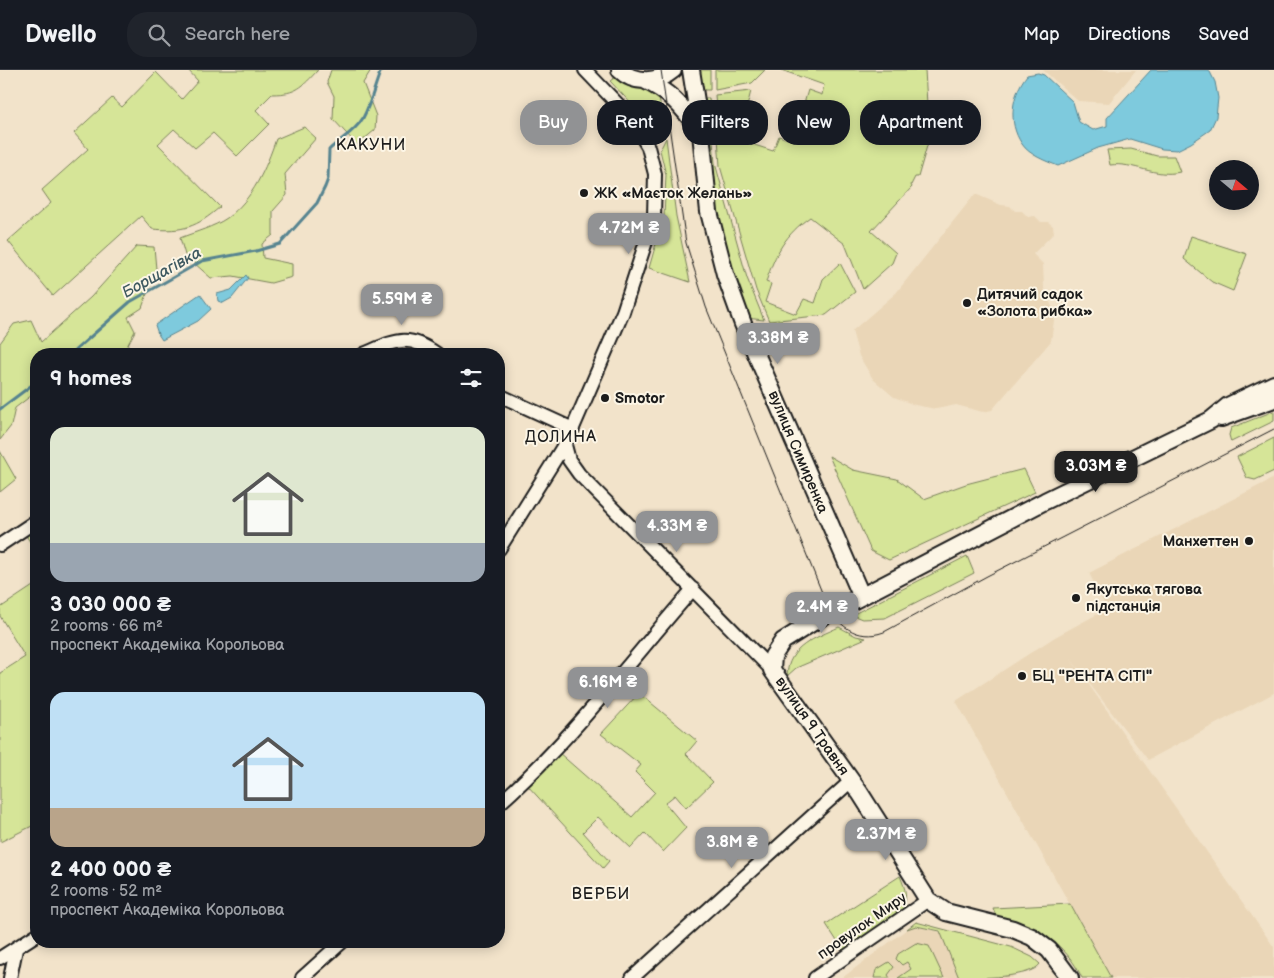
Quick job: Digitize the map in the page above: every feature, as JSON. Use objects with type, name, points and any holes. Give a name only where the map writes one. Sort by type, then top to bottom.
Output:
[{"type":"main road","name":"вулиця Симиренка","points":[[620,70],[633,78],[644,80],[663,89],[682,107]]},
{"type":"main road","points":[[644,80],[662,78],[673,70]]},
{"type":"main road","name":"вулиця Симиренка","points":[[691,70],[696,100]]},
{"type":"main road","name":"вулиця Симиренка","points":[[702,145],[709,212],[725,274],[743,324],[861,595]]},
{"type":"main road","points":[[772,670],[773,656],[783,641],[861,595],[1045,501],[1211,420],[1228,406],[1274,384]]},
{"type":"main road","points":[[1211,420],[1232,416],[1274,399]]},
{"type":"main road","name":"вулиця 9 Травня","points":[[772,670],[851,781],[928,900],[946,912],[1014,929],[1032,937],[1049,950],[1070,978]]},
{"type":"street","points":[[505,540],[565,445],[573,429],[623,312],[643,256],[654,217],[656,203],[653,164],[640,132],[625,111],[585,70]]},
{"type":"street","points":[[379,348],[398,340],[423,344],[429,348]]},
{"type":"street","points":[[505,399],[573,429]]},
{"type":"street","name":"вулиця 9 Травня","points":[[565,445],[568,460],[578,474],[772,670]]},
{"type":"street","points":[[0,544],[30,525]]},
{"type":"street","points":[[505,799],[523,783],[612,684],[692,589]]},
{"type":"street","points":[[632,978],[851,781]]},
{"type":"street","name":"провулок Миру","points":[[816,978],[928,900]]},
{"type":"street","points":[[0,958],[30,939]]},
{"type":"street","points":[[302,978],[336,948]]},
{"type":"street","points":[[10,978],[16,949]]},
{"type":"shaded area","points":[[1043,70],[1136,70],[1109,103],[1078,101]]},
{"type":"shaded area","name":"Дитячий садок «Золота рибка»","points":[[975,194],[1001,205],[1010,206],[1015,211],[1022,211],[1028,217],[1035,216],[1041,222],[1048,222],[1053,226],[1054,233],[1033,254],[1043,264],[1044,288],[1055,314],[1051,341],[992,410],[983,412],[956,405],[936,409],[915,405],[894,397],[873,379],[859,356],[852,331],[896,293]]},
{"type":"shaded area","points":[[1274,478],[1274,693],[1148,760],[1070,658],[1274,947],[1274,978],[1111,978],[956,701],[1055,637],[1107,609],[1089,573]]},
{"type":"shaded area","points":[[916,926],[989,944],[1013,978],[842,978],[907,929]]},
{"type":"green space","points":[[188,70],[318,70],[308,81],[293,91],[272,94],[256,110],[269,124],[237,156],[213,133],[195,148],[174,129],[158,144],[220,207],[197,224],[181,229],[152,229],[141,216],[53,296],[8,241],[51,203],[42,190],[88,149],[74,133],[112,98],[122,107],[156,72],[182,99],[198,81]]},
{"type":"green space","points":[[331,70],[371,70],[363,83],[376,116],[375,130],[357,145],[333,119],[334,96],[327,82]]},
{"type":"green space","points":[[698,70],[710,70],[710,90],[700,90]]},
{"type":"green space","points":[[715,70],[765,70],[752,83],[715,90]]},
{"type":"green space","points":[[781,70],[925,70],[927,100],[860,100],[860,145],[927,145],[918,177],[915,177],[911,185],[912,187],[871,231],[896,253],[892,263],[863,289],[845,244],[810,217],[788,237],[773,262],[766,282],[771,284],[765,302],[796,314],[804,299],[815,303],[823,279],[840,263],[855,292],[826,315],[769,321],[756,290],[720,166],[719,145],[754,145],[773,151],[778,138],[778,145],[850,145],[850,100],[805,100],[808,90],[822,95],[824,85]]},
{"type":"green space","points":[[614,78],[658,94],[659,100],[628,100],[610,81]]},
{"type":"green space","points":[[751,91],[749,100],[715,100],[715,95]]},
{"type":"green space","points":[[701,98],[709,98],[709,100],[701,100]]},
{"type":"green space","points":[[304,127],[316,138],[285,174],[287,195],[273,211],[273,235],[262,244],[263,258],[292,264],[292,277],[271,283],[233,276],[211,278],[185,255],[180,238],[216,224],[236,210],[258,182],[276,139]]},
{"type":"green space","points":[[662,145],[667,145],[676,216],[690,282],[649,268],[664,216],[666,175],[660,150]]},
{"type":"green space","points":[[707,145],[713,145],[715,163],[747,278],[764,320],[746,318],[715,217]]},
{"type":"green space","points":[[1131,149],[1157,156],[1174,156],[1180,172],[1162,173],[1128,166],[1110,165],[1107,150]]},
{"type":"green space","points":[[1191,236],[1247,254],[1233,291],[1212,282],[1184,259]]},
{"type":"green space","points":[[137,246],[154,247],[156,269],[142,308],[128,317],[135,331],[126,348],[30,348],[30,397],[15,408],[11,426],[0,440],[0,343],[14,324],[31,320],[41,342],[91,297]]},
{"type":"green space","points":[[1274,411],[1274,421],[1231,442],[1229,435],[1231,428]]},
{"type":"green space","points":[[1274,438],[1274,471],[1255,480],[1247,478],[1237,457]]},
{"type":"green space","points":[[0,451],[16,479],[0,492]]},
{"type":"green space","points":[[829,456],[853,470],[897,479],[924,499],[966,484],[1024,469],[1035,492],[889,560],[871,551]]},
{"type":"green space","points":[[30,531],[30,542],[25,534]]},
{"type":"green space","points":[[967,556],[974,573],[885,618],[862,619],[852,615]]},
{"type":"green space","points":[[30,588],[30,827],[0,842],[0,673],[25,657],[0,616],[0,608]]},
{"type":"green space","points":[[839,627],[856,636],[866,638],[796,668],[787,676],[792,657],[798,650],[813,639]]},
{"type":"green space","points":[[639,693],[697,741],[686,754],[713,782],[686,808],[675,795],[665,803],[686,828],[663,852],[645,833],[631,848],[598,817],[583,832],[609,861],[603,868],[527,785],[558,752],[632,817],[655,792],[635,772],[641,765],[601,734]]},
{"type":"green space","points":[[900,876],[906,894],[902,912],[844,952],[826,924]]},
{"type":"green space","points":[[1070,904],[1111,978],[1082,978],[1067,954],[1047,937],[1023,925],[996,916],[993,908]]},
{"type":"green space","points":[[916,922],[1011,947],[1032,957],[1040,964],[1035,969],[1016,975],[959,978],[940,931],[916,926],[907,929]]},
{"type":"green space","points":[[916,943],[929,946],[944,978],[898,978],[911,969],[907,962],[902,965],[896,959],[898,954]]},
{"type":"green space","points":[[889,962],[894,967],[888,975],[890,978],[874,978],[876,970]]},
{"type":"water","points":[[1151,70],[1209,70],[1215,82],[1218,98],[1216,117],[1210,130],[1177,150],[1162,149],[1130,139],[1098,148],[1058,166],[1038,157],[1025,148],[1017,135],[1014,127],[1013,108],[1018,91],[1027,75],[1038,73],[1044,75],[1073,102],[1079,122],[1093,130],[1107,126],[1107,118]]},
{"type":"water","points":[[246,275],[248,278],[232,298],[223,303],[218,301],[217,294],[231,290]]},
{"type":"water","points":[[200,294],[211,309],[198,321],[162,340],[155,325]]},
{"type":"waterway","name":"Борщагівка","points":[[78,348],[130,302],[202,261],[256,251],[280,244],[317,203],[328,179],[329,150],[360,123],[381,70]]},
{"type":"waterway","name":"Борщагівка","points":[[0,409],[30,386]]},
{"type":"tram line","points":[[661,70],[686,243],[706,307],[825,600],[835,617],[848,629],[865,635],[884,632],[987,576],[1274,429]]},
{"type":"place","name":"ЖК «Маєток Желань»","points":[[584,193]]},
{"type":"place","name":"Дитячий садок «Золота рибка»","points":[[967,303]]},
{"type":"place","name":"Smotor","points":[[605,398]]},
{"type":"place","name":"Манхеттен","points":[[1249,541]]},
{"type":"place","name":"Якутська тягова підстанція","points":[[1076,598]]},
{"type":"place","name":"БЦ \"РЕНТА СІТІ\"","points":[[1022,676]]},
{"type":"district","name":"КАКУНИ","points":[[371,145]]},
{"type":"district","name":"ДОЛИНА","points":[[561,437]]},
{"type":"district","name":"ВЕРБИ","points":[[601,894]]}]
